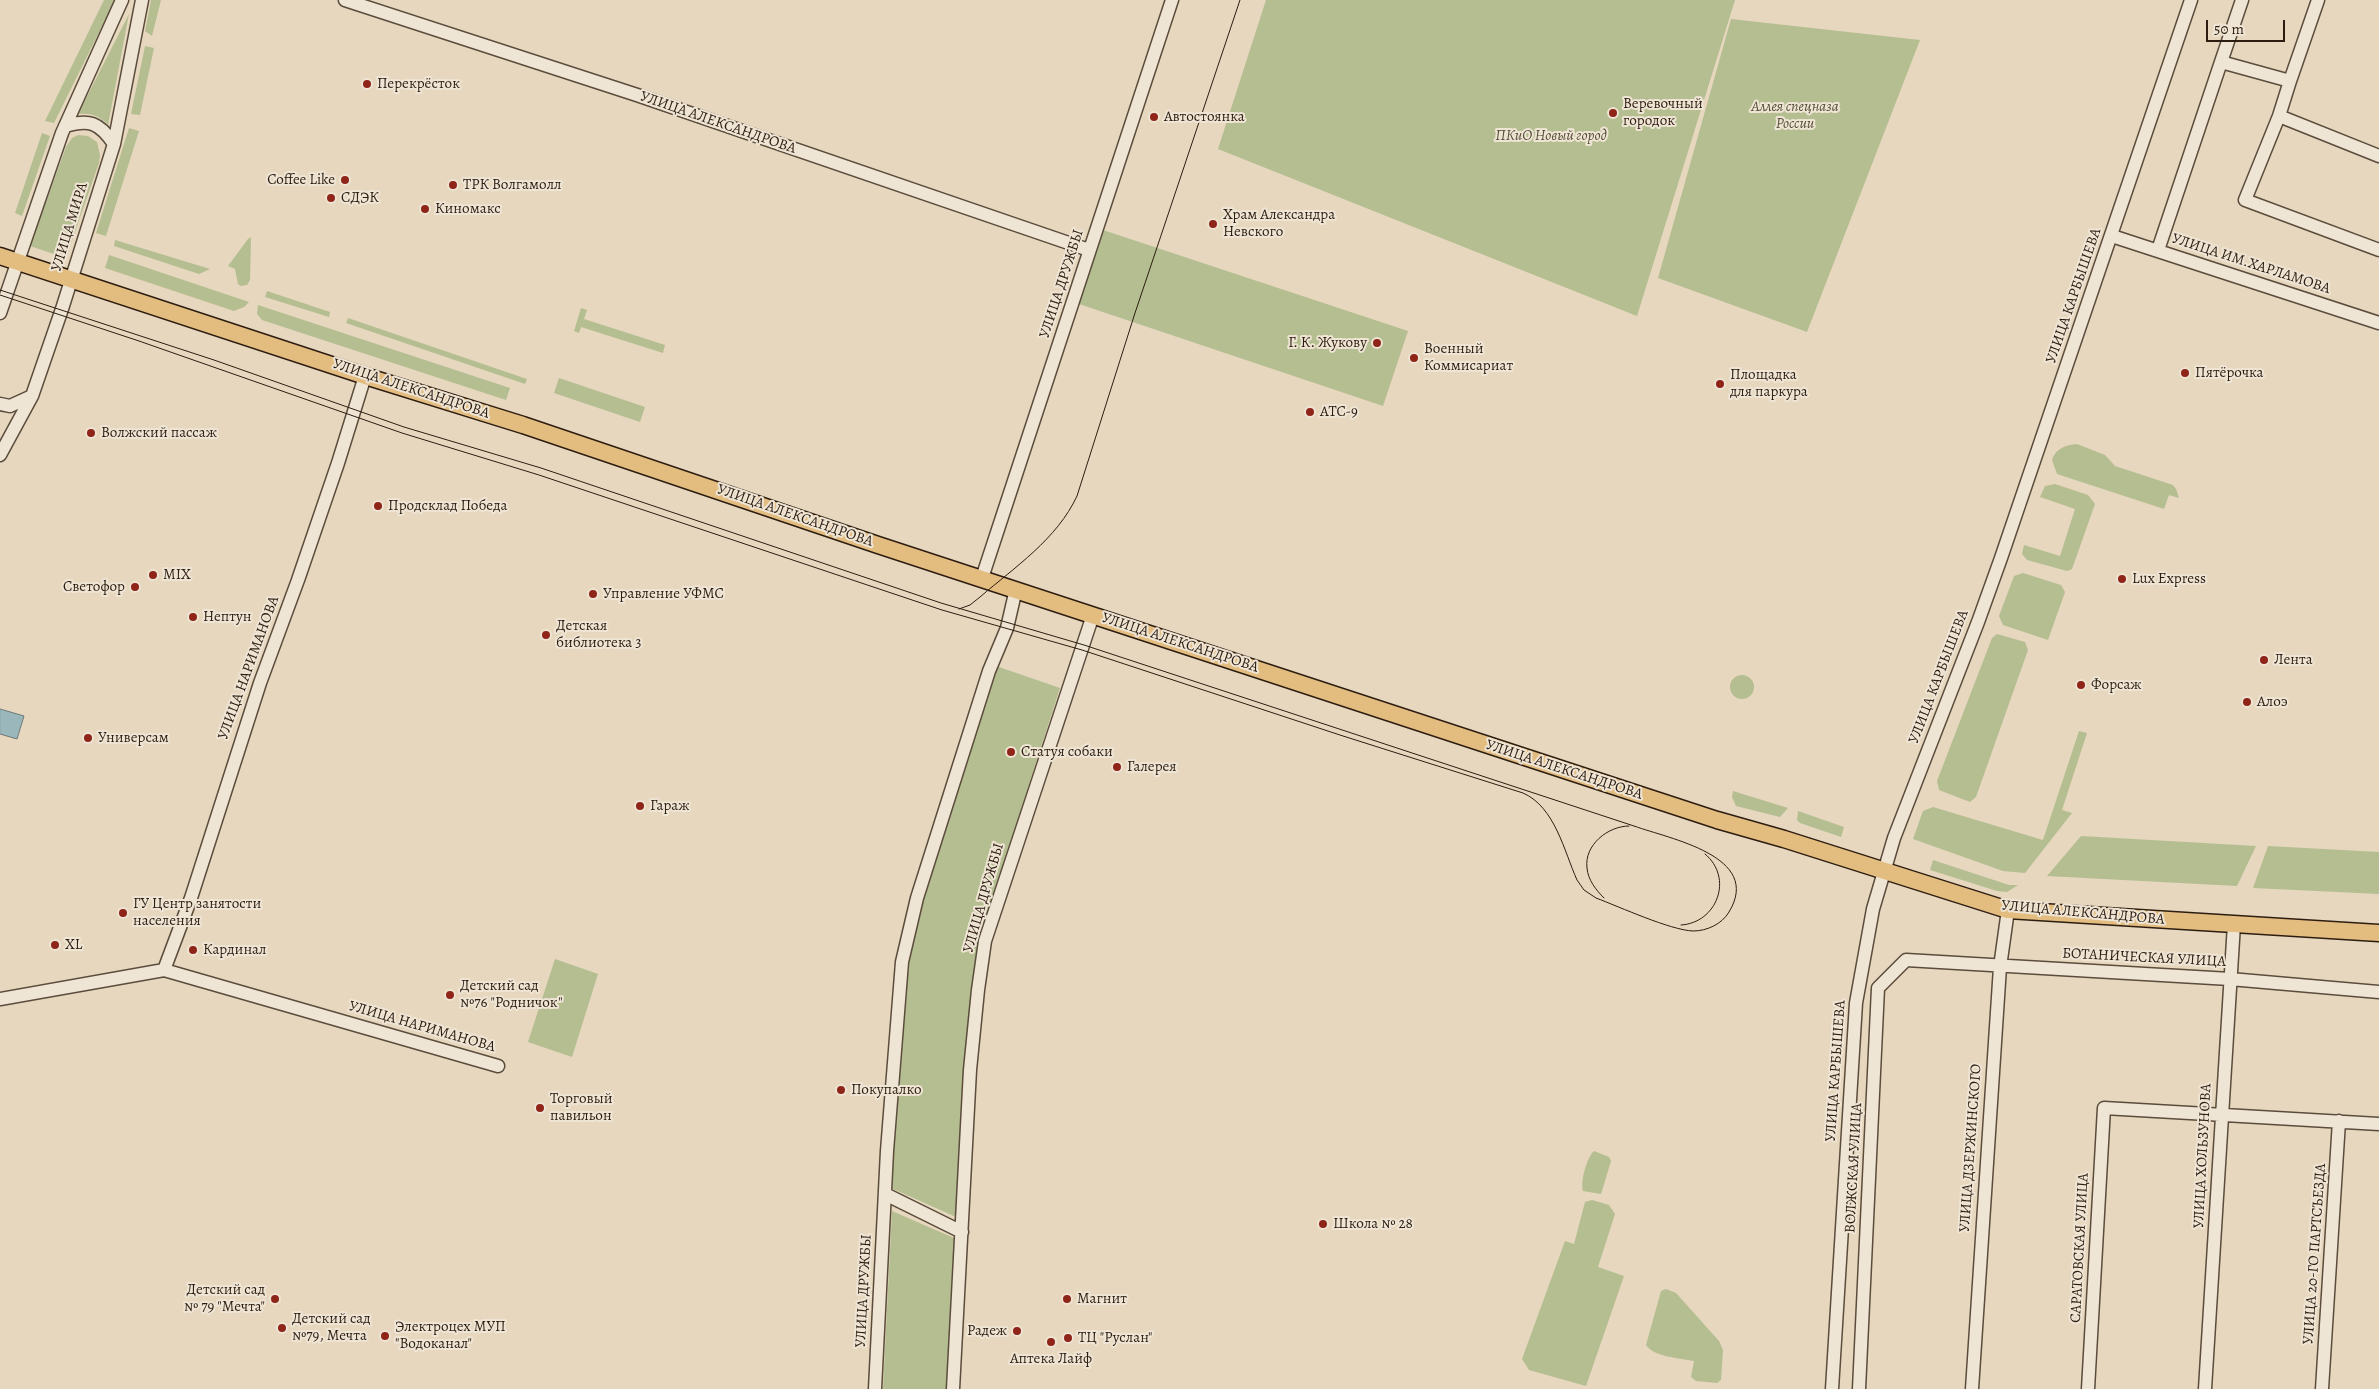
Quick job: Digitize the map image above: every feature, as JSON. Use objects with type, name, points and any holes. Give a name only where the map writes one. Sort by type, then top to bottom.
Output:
[{"type":"main road","name":"УЛИЦА АЛЕКСАНДРОВА","points":[[0,256],[364,376],[523,425],[1717,820],[2008,910],[2379,933]]},
{"type":"street","points":[[0,313],[65,126],[122,0]]},
{"type":"street","name":"УЛИЦА МИРА","points":[[0,455],[32,396],[114,144],[142,0]]},
{"type":"street","name":"УЛИЦА АЛЕКСАНДРОВА","points":[[345,0],[636,95],[1089,250]]},
{"type":"street","name":"УЛИЦА ДРУЖБЫ","points":[[982,578],[1172,0]]},
{"type":"street","name":"УЛИЦА КАРБЫШЕВА","points":[[1832,1389],[1856,1003],[1873,909],[1894,838],[1978,622],[2112,236],[2191,0]]},
{"type":"street","points":[[2158,250],[2242,0]]},
{"type":"street","points":[[2318,0],[2279,116],[2245,200],[2379,250]]},
{"type":"street","points":[[2220,62],[2290,81]]},
{"type":"street","points":[[2279,116],[2379,156]]},
{"type":"street","points":[[65,126],[80,121],[92,122],[106,132],[114,144]]},
{"type":"street","name":"УЛИЦА ИМ.ХАРЛАМОВА","points":[[2112,236],[2378,321]]},
{"type":"street","name":"УЛИЦА НАРИМАНОВА","points":[[164,970],[191,898],[260,683],[338,463],[364,376]]},
{"type":"street","points":[[0,404],[10,406],[32,396]]},
{"type":"street","name":"УЛИЦА ДРУЖБЫ","points":[[875,1389],[892,1068],[902,962],[917,898],[989,671],[996,660],[1007,628],[1016,589]]},
{"type":"street","name":"УЛИЦА ДРУЖБЫ","points":[[953,1389],[970,1070],[985,941],[1093,615]]},
{"type":"street","name":"УЛИЦА ДЗЕРЖИНСКОГО","points":[[1972,1389],[2000,967],[2008,910]]},
{"type":"street","name":"УЛИЦА ХОЛЬЗУНОВА","points":[[2206,1389],[2234,924]]},
{"type":"street","name":"БОТАНИЧЕСКАЯ УЛИЦА","points":[[1906,960],[2230,979],[2379,992]]},
{"type":"street","name":"ВОЛЖСКАЯ УЛИЦА","points":[[1859,1389],[1878,988],[1906,960]]},
{"type":"street","name":"УЛИЦА НАРИМАНОВА","points":[[0,999],[164,970],[498,1066]]},
{"type":"street","name":"САРАТОВСКАЯ УЛИЦА","points":[[2088,1389],[2104,1108],[2222,1115]]},
{"type":"street","points":[[2222,1115],[2379,1124]]},
{"type":"street","name":"УЛИЦА 20-ГО ПАРТСЪЕЗДА","points":[[2322,1389],[2339,1121]]},
{"type":"street","points":[[885,1194],[962,1232]]},
{"type":"green space","points":[[104,0],[115,0],[54,123],[45,121]]},
{"type":"green space","points":[[151,0],[161,0],[152,36],[145,31]]},
{"type":"green space","name":"ПКиО Новый город","points":[[1266,0],[1735,0],[1637,316],[1218,149]]},
{"type":"green space","points":[[129,14],[108,125],[94,115],[78,114]]},
{"type":"green space","name":"Аллея спецназа России","points":[[1731,19],[1920,40],[1807,332],[1658,278]]},
{"type":"green space","points":[[145,46],[154,48],[140,115],[131,114]]},
{"type":"green space","points":[[129,128],[139,131],[106,236],[96,233]]},
{"type":"green space","points":[[42,133],[50,136],[22,216],[15,213]]},
{"type":"green space","points":[[78,135],[88,136],[97,142],[100,155],[99,163],[66,258],[30,246],[66,147],[72,138]]},
{"type":"green space","points":[[1103,230],[1408,331],[1383,406],[1079,304]]},
{"type":"green space","points":[[251,237],[250,280],[247,285],[241,286],[238,284],[235,269],[228,266]]},
{"type":"green space","points":[[115,240],[210,269],[199,274],[114,246]]},
{"type":"green space","points":[[109,255],[249,302],[244,307],[234,311],[105,268]]},
{"type":"green space","points":[[267,291],[330,312],[329,317],[265,297]]},
{"type":"green space","points":[[258,305],[510,388],[506,400],[262,320],[257,314]]},
{"type":"green space","points":[[581,308],[587,310],[584,319],[665,345],[663,353],[581,327],[579,333],[574,331]]},
{"type":"green space","points":[[348,318],[527,379],[525,384],[346,323]]},
{"type":"green space","points":[[559,378],[645,407],[640,422],[554,393]]},
{"type":"green space","points":[[2077,444],[2105,455],[2115,466],[2173,485],[2179,498],[2169,495],[2164,509],[2057,474],[2052,460],[2056,453],[2069,445]]},
{"type":"green space","points":[[2055,484],[2088,495],[2095,504],[2072,569],[2067,571],[2027,560],[2022,554],[2024,545],[2060,556],[2075,509],[2040,497],[2045,486]]},
{"type":"green space","points":[[2023,573],[2061,585],[2065,592],[2048,640],[2003,625],[1999,616],[2014,576]]},
{"type":"green space","points":[[1997,634],[2025,642],[2028,650],[1976,797],[1970,802],[1939,790],[1937,781],[1992,638]]},
{"type":"green space","points":[[996,666],[1060,688],[979,940],[956,1217],[891,1188],[900,1030],[908,963],[922,899]]},
{"type":"green space","points":[[1742,675],[1751,678],[1754,687],[1751,696],[1742,699],[1733,696],[1730,687],[1733,678]]},
{"type":"green space","points":[[2079,731],[2087,733],[2062,810],[2072,813],[2025,873],[2003,871],[1913,839],[1923,811],[1933,807],[2043,840]]},
{"type":"green space","points":[[1733,791],[1788,808],[1780,817],[1736,806],[1732,797]]},
{"type":"green space","points":[[1798,811],[1844,827],[1841,837],[1800,823],[1797,820]]},
{"type":"green space","points":[[2081,836],[2256,846],[2237,886],[2047,876]]},
{"type":"green space","points":[[2268,846],[2379,852],[2379,894],[2253,888]]},
{"type":"green space","points":[[1933,860],[2009,885],[2018,885],[2007,892],[1997,891],[1930,870]]},
{"type":"green space","points":[[555,959],[598,974],[572,1057],[528,1042]]},
{"type":"green space","points":[[1594,1151],[1609,1157],[1611,1161],[1601,1194],[1583,1191],[1582,1187],[1587,1164]]},
{"type":"green space","points":[[1592,1200],[1609,1205],[1615,1214],[1598,1267],[1624,1276],[1586,1386],[1529,1370],[1522,1359],[1565,1241],[1574,1244],[1585,1202]]},
{"type":"green space","points":[[892,1211],[954,1238],[946,1389],[883,1389]]},
{"type":"green space","points":[[1666,1289],[1676,1293],[1719,1341],[1723,1350],[1721,1380],[1717,1383],[1696,1381],[1691,1377],[1694,1361],[1661,1355],[1646,1345],[1661,1291]]},
{"type":"water","points":[[0,709],[24,716],[17,739],[0,734]]},
{"type":"tram line","points":[[959,609],[970,605],[1047,539],[1069,511],[1077,496],[1135,313],[1240,0]]},
{"type":"tram line","points":[[0,290],[214,360],[404,427],[541,468],[941,603],[1084,645],[1669,837],[1708,853],[1723,864],[1734,877],[1736,893],[1726,916],[1709,928],[1693,931],[1672,927],[1596,898],[1584,890],[1577,880],[1563,843],[1551,819],[1543,808],[1523,793],[1082,650],[942,610],[539,475],[402,433],[139,341],[0,295]]},
{"type":"tram line","points":[[1604,898],[1595,888],[1589,877],[1587,868],[1589,852],[1599,838],[1606,833],[1613,829],[1629,826]]},
{"type":"tram line","points":[[1681,925],[1694,922],[1704,916],[1712,908],[1717,898],[1720,886],[1719,875],[1714,864],[1705,854]]},
{"type":"place","name":"Перекрёсток","points":[[367,84]]},
{"type":"place","name":"Веревочный городок","points":[[1613,113]]},
{"type":"place","name":"Автостоянка","points":[[1154,117]]},
{"type":"place","name":"Coffee Like","points":[[345,180]]},
{"type":"place","name":"ТРК Волгамолл","points":[[453,185]]},
{"type":"place","name":"СДЭК","points":[[331,198]]},
{"type":"place","name":"Киномакс","points":[[425,209]]},
{"type":"place","name":"Храм Александра Невского","points":[[1213,224]]},
{"type":"place","name":"Г. К. Жукову","points":[[1377,343]]},
{"type":"place","name":"Военный Коммисариат","points":[[1414,358]]},
{"type":"place","name":"Пятёрочка","points":[[2185,373]]},
{"type":"place","name":"Площадка для паркура","points":[[1720,384]]},
{"type":"place","name":"АТС-9","points":[[1310,412]]},
{"type":"place","name":"Волжский пассаж","points":[[91,433]]},
{"type":"place","name":"Продсклад Победа","points":[[378,506]]},
{"type":"place","name":"MIX","points":[[153,575]]},
{"type":"place","name":"Lux Express","points":[[2122,579]]},
{"type":"place","name":"Светофор","points":[[135,587]]},
{"type":"place","name":"Управление УФМС","points":[[593,594]]},
{"type":"place","name":"Нептун","points":[[193,617]]},
{"type":"place","name":"Детская библиотека 3","points":[[546,635]]},
{"type":"place","name":"Лента","points":[[2264,660]]},
{"type":"place","name":"Форсаж","points":[[2081,685]]},
{"type":"place","name":"Алоэ","points":[[2247,702]]},
{"type":"place","name":"Универсам","points":[[88,738]]},
{"type":"place","name":"Статуя собаки","points":[[1011,752]]},
{"type":"place","name":"Галерея","points":[[1117,767]]},
{"type":"place","name":"Гараж","points":[[640,806]]},
{"type":"place","name":"ГУ Центр занятости населения","points":[[123,913]]},
{"type":"place","name":"XL","points":[[55,945]]},
{"type":"place","name":"Кардинал","points":[[193,950]]},
{"type":"place","name":"Детский сад №76 \"Родничок\"","points":[[450,995]]},
{"type":"place","name":"Покупалко","points":[[841,1090]]},
{"type":"place","name":"Торговый павильон","points":[[540,1108]]},
{"type":"place","name":"Школа № 28","points":[[1323,1224]]},
{"type":"place","name":"Детский сад № 79 \"Мечта\"","points":[[275,1299]]},
{"type":"place","name":"Магнит","points":[[1067,1299]]},
{"type":"place","name":"Детский сад №79, Мечта","points":[[282,1328]]},
{"type":"place","name":"Радеж","points":[[1017,1331]]},
{"type":"place","name":"Электроцех МУП \"Водоканал\"","points":[[385,1336]]},
{"type":"place","name":"ТЦ \"Руслан\"","points":[[1068,1338]]},
{"type":"place","name":"Аптека Лайф","points":[[1051,1342]]}]
